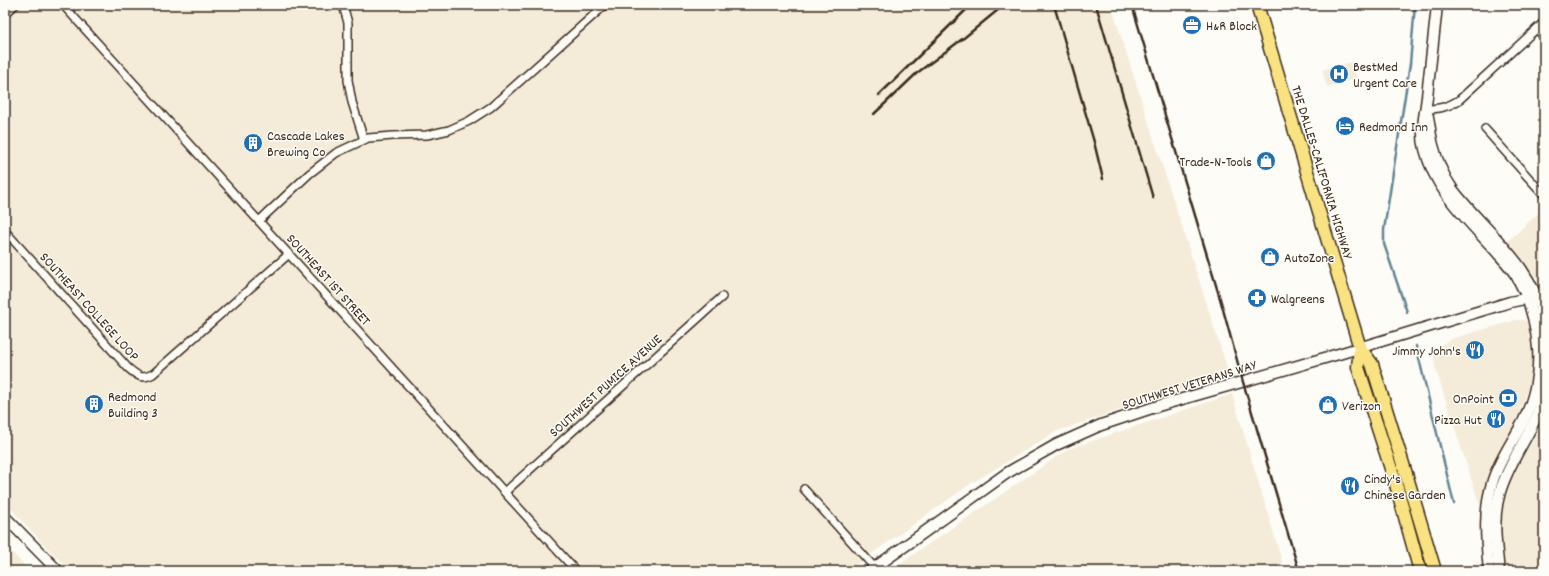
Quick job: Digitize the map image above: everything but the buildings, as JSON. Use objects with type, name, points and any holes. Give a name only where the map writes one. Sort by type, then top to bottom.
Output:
[{"type":"highway","name":"THE DALLES-CALIFORNIA HIGHWAY","points":[[1257,5],[1360,348],[1372,364],[1408,477],[1435,571]]},
{"type":"highway","name":"THE DALLES-CALIFORNIA HIGHWAY","points":[[1360,348],[1358,367],[1395,481],[1420,571]]},
{"type":"main road","points":[[1437,5],[1426,109],[1422,131],[1424,147],[1429,163],[1437,180],[1450,199],[1536,297],[1544,321]]},
{"type":"main road","name":"SOUTHWEST VETERANS WAY","points":[[872,569],[1007,473],[1056,445],[1101,425],[1158,406],[1360,348],[1510,302],[1536,297]]},
{"type":"main road","points":[[1489,571],[1485,531],[1491,487],[1497,471],[1525,416],[1535,390],[1538,373],[1536,297]]},
{"type":"main road","points":[[1499,571],[1495,518],[1500,491],[1506,475],[1537,415],[1544,388]]},
{"type":"main road","points":[[5,517],[58,571]]},
{"type":"street","points":[[5,14],[14,5]]},
{"type":"street","name":"SOUTHEAST 1ST STREET","points":[[63,5],[576,571]]},
{"type":"street","points":[[343,5],[348,23],[348,80],[352,102],[364,140]]},
{"type":"street","points":[[259,221],[315,169],[336,153],[368,138],[427,136],[449,130],[491,107],[605,5]]},
{"type":"street","points":[[1426,109],[1441,109],[1450,106],[1459,100],[1544,22]]},
{"type":"street","points":[[1536,29],[1544,37]]},
{"type":"street","points":[[1485,129],[1544,195]]},
{"type":"street","name":"SOUTHEAST COLLEGE LOOP","points":[[5,232],[123,362],[141,377],[146,377],[153,374],[289,254]]},
{"type":"street","name":"SOUTHWEST PUMICE AVENUE","points":[[505,492],[722,296]]},
{"type":"street","points":[[804,489],[872,569]]},
{"type":"shaded area","points":[[5,5],[1111,5],[1229,374],[1057,431],[972,483],[847,571],[71,571],[44,545],[5,502]]},
{"type":"shaded area","name":"BestMed Urgent Care","points":[[1352,62],[1357,78],[1327,87],[1322,70]]},
{"type":"shaded area","points":[[1544,208],[1544,279],[1540,280],[1534,276],[1507,242]]},
{"type":"shaded area","points":[[1516,320],[1523,320],[1527,322],[1531,333],[1532,369],[1519,414],[1486,480],[1480,506],[1435,367],[1435,352],[1441,345],[1451,339]]},
{"type":"shaded area","points":[[1232,394],[1285,571],[889,571],[1068,449]]},
{"type":"shaded area","points":[[1544,419],[1544,571],[1505,571],[1501,538],[1501,512],[1507,488],[1520,461]]},
{"type":"shaded area","points":[[5,544],[29,571],[5,571]]},
{"type":"waterway","points":[[1407,312],[1384,244],[1384,230],[1410,64],[1415,5]]},
{"type":"waterway","points":[[1416,346],[1454,504]]},
{"type":"railway","points":[[879,95],[971,5]]},
{"type":"railway","points":[[874,114],[917,73],[1004,5]]},
{"type":"railway","points":[[1054,5],[1094,142],[1103,179]]},
{"type":"railway","points":[[1096,5],[1153,198]]},
{"type":"railway","points":[[1132,5],[1221,302],[1299,571]]},
{"type":"place","name":"H&R Block","points":[[1192,25]]},
{"type":"place","name":"BestMed Urgent Care","points":[[1339,74]]},
{"type":"place","name":"Redmond Inn","points":[[1345,126]]},
{"type":"place","name":"Cascade Lakes Brewing Co","points":[[253,143]]},
{"type":"place","name":"Trade-N-Tools","points":[[1266,161]]},
{"type":"place","name":"AutoZone","points":[[1270,257]]},
{"type":"place","name":"Walgreens","points":[[1257,298]]},
{"type":"place","name":"Jimmy John's","points":[[1475,350]]},
{"type":"place","name":"OnPoint","points":[[1508,398]]},
{"type":"place","name":"Redmond Building 3","points":[[94,404]]},
{"type":"place","name":"Verizon","points":[[1328,405]]},
{"type":"place","name":"Pizza Hut","points":[[1496,419]]},
{"type":"place","name":"Cindy's Chinese Garden","points":[[1350,486]]}]
